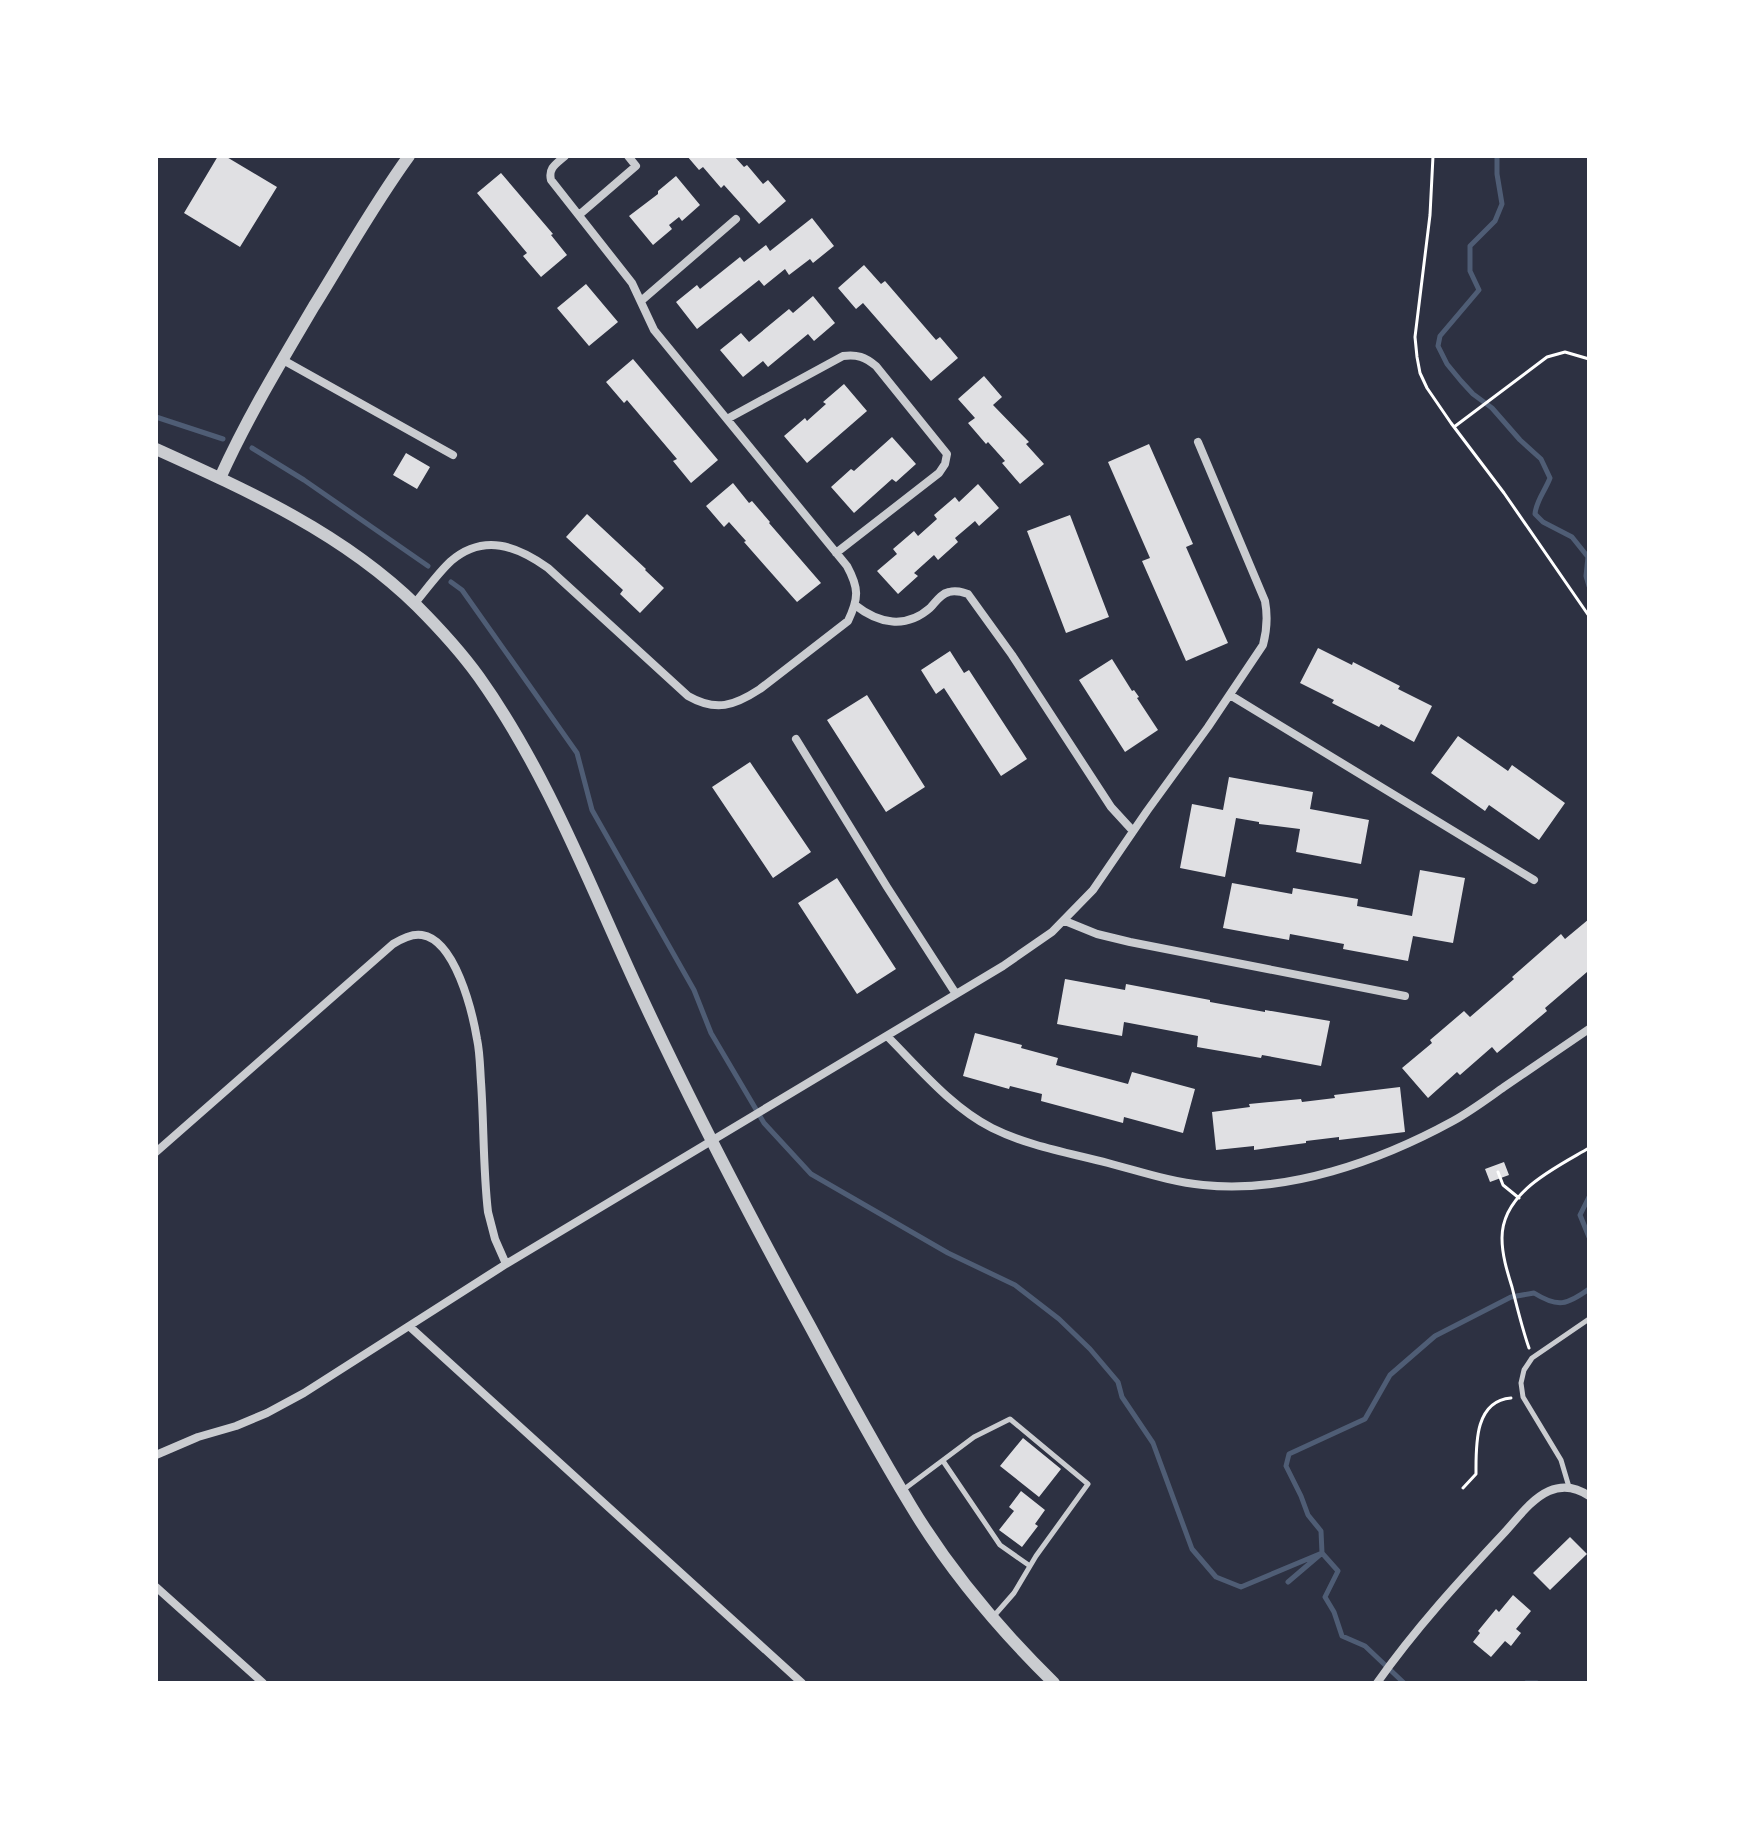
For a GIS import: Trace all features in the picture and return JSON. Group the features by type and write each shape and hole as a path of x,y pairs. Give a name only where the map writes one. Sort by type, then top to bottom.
{"street":[{"path":"220,478 283,360 360,229 409,156"},
{"path":"415,603 450,562 464,552 497,544 511,547 530,555 548,568 688,696 715,706 737,701 760,689 848,621 855,605 857,590 847,566 654,330 624,271 551,180 551,168 565,156"},
{"path":"579,215 636,166 628,156"},
{"path":"641,301 736,219"},
{"path":"727,419 843,356 866,358 876,366 947,454 945,464 939,473 836,553"},
{"path":"283,360 453,455"},
{"path":"156,1455 198,1437 236,1426 304,1393 506,1264 1003,966 1065,921 1093,890 1230,695 1263,645 1267,632 1265,601 1198,442"},
{"path":"156,449 285,510 340,545 415,603 479,677 516,735 548,795 680,1081 856,1412 902,1491 956,1573 1054,1683"},
{"path":"855,605 867,615 900,623 920,615 941,595 958,591 968,594 1012,655 1111,807 1133,831"},
{"path":"1230,695 1534,880"},
{"path":"796,739 956,994"},
{"path":"1065,921 1097,934 1130,942 1405,996"},
{"path":"156,1152 393,944 422,934 445,949 470,1007 478,1042 488,1212 506,1264"},
{"path":"887,1036 966,1112 990,1127 1017,1138 1177,1181 1231,1187 1265,1185 1321,1174 1357,1164 1415,1140 1468,1111 1589,1029"},
{"path":"409,1326 802,1683"},
{"path":"1377,1683 1455,1587 1530,1505 1557,1488 1569,1487 1589,1496"},
{"path":"156,1587 263,1683"}],"lane":[{"path":"1569,1487 1561,1460 1523,1397 1521,1383 1524,1370 1532,1358 1589,1319"},
{"path":"902,1491 974,1437 1010,1419 1088,1484 1014,1593 993,1618"},
{"path":"943,1461 1000,1545 1030,1566"}],"path":[{"path":"1433,156 1430,215 1415,337 1420,373 1454,427 1589,616"},
{"path":"1454,427 1547,357 1565,352 1589,359"},
{"path":"1532,1358 1503,1253 1506,1217 1534,1182 1589,1148"},
{"path":"1498,1172 1503,1185 1519,1198"},
{"path":"1463,1488 1476,1474 1478,1433 1491,1405 1500,1399 1523,1397"}],"building":[{"path":"218,156 225,156 277,187 240,247 184,213"},
{"path":"687,156 734,156 744,167 747,165 763,184 768,180 786,201 759,224 724,185 721,188 703,167 699,170"},
{"path":"501,173 567,255 541,277 523,256 527,253 477,193"},
{"path":"676,176 700,205 682,221 679,217 669,225 672,229 653,245 629,216"},
{"path":"812,218 834,246 813,263 810,259 789,275 785,269 764,286 759,280 697,329 676,302 697,285 700,289 740,257 744,262 766,245 770,251"},
{"path":"864,265 881,284 885,281 936,340 940,337 958,358 931,381 863,303 856,309 838,288"},
{"path":"586,284 618,322 589,346 557,308"},
{"path":"813,296 835,323 814,341 808,334 768,367 763,361 743,377 720,350 741,333 749,342 789,309 793,313"},
{"path":"633,359 718,460 691,483 673,461 677,459 627,400 624,403 606,382"},
{"path":"984,376 1002,397 993,405 1029,442 1026,444 1044,464 1020,484 1002,463 1005,461 968,423 975,418 958,399"},
{"path":"844,384 867,411 807,463 784,436 805,418 807,421"},
{"path":"892,437 916,464 896,482 892,479 854,513 831,487"},
{"path":"1149,444 1193,544 1186,547 1228,643 1186,661 1142,561 1150,558 1108,462"},
{"path":"406,453 430,467 417,489 393,475"},
{"path":"733,483 821,583 797,602 729,522 724,527 706,506"},
{"path":"978,484 999,508 979,526 975,521 955,538 958,542 938,560 934,555 914,573 918,576 898,594 877,571 897,554 893,549 914,531 918,536 937,519 934,515 955,497 959,502"},
{"path":"587,514 664,588 640,613 620,594 623,590 566,537"},
{"path":"1070,515 1109,617 1066,633 1027,531"},
{"path":"1318,648 1352,665 1353,662 1432,706 1414,742 1332,703 1334,700 1300,683"},
{"path":"950,651 964,673 969,670 1027,759 1001,776 944,688 936,694 921,670"},
{"path":"1112,659 1158,730 1125,752 1079,680"},
{"path":"867,695 925,787 886,812 827,720"},
{"path":"1458,736 1508,771 1512,765 1565,803 1539,840 1489,805 1485,811 1431,773"},
{"path":"750,762 811,852 773,878 712,787"},
{"path":"1229,777 1313,792 1310,809 1369,820 1361,864 1296,852 1300,829 1236,818 1225,877 1180,868 1192,804 1223,810"},
{"path":"1420,870 1465,878 1453,943 1413,936 1408,961 1343,949 1344,944 1290,934 1289,940 1223,928 1232,883 1292,894 1293,888 1358,899 1357,906 1412,916"},
{"path":"837,878 896,969 857,994 798,903"},
{"path":"1589,919 1589,975 1587,972 1497,1053 1492,1047 1428,1098 1402,1068 1464,1011 1470,1017 1561,934 1565,939"},
{"path":"1065,979 1125,990 1126,984 1265,1012 1330,1021 1321,1066 1197,1047 1198,1036 1124,1022 1122,1036 1057,1024"},
{"path":"975,1033 1058,1058 1056,1065 1128,1084 1132,1072 1195,1089 1183,1133 1124,1117 1123,1123 1041,1101 1042,1094 1010,1086 1009,1089 963,1076"},
{"path":"1400,1087 1405,1132 1339,1140 1339,1137 1254,1150 1254,1146 1216,1150 1212,1112 1250,1107 1249,1104 1301,1099 1302,1102"},
{"path":"1504,1162 1509,1175 1490,1182 1485,1169"},
{"path":"1023,1438 1061,1469 1039,1497 1000,1466"},
{"path":"1021,1491 1045,1510 1035,1524 1038,1526 1022,1547 999,1530 1014,1511 1009,1507"},
{"path":"1570,1537 1587,1554 1550,1590 1533,1573"},
{"path":"1513,1595 1531,1611 1516,1629 1521,1633 1511,1646 1505,1641 1491,1657 1473,1642 1496,1609 1499,1612"}],"waterway":[{"path":"1497,156 1502,204 1495,221 1470,246 1470,271 1479,290 1440,336 1438,346 1461,381 1541,459 1550,478 1535,514 1543,522 1572,537 1588,557 1586,576 1589,586"},
{"path":"156,417 223,439"},
{"path":"252,448 428,566"},
{"path":"451,582 462,590 577,753 592,810 694,990 711,1033 764,1123 811,1174 948,1253 1015,1285 1059,1319 1090,1349 1118,1382 1122,1397 1153,1443 1192,1549 1216,1577 1241,1587 1322,1553 1321,1531 1308,1515 1286,1466 1289,1454 1365,1419 1390,1375 1435,1336 1511,1297 1534,1293 1562,1303 1589,1289"},
{"path":"1589,1197 1580,1215 1589,1237"},
{"path":"1288,1582 1322,1553 1338,1571 1325,1597 1342,1636 1365,1646 1404,1683"},
{"path":"1526,1683 1537,1683"}]}
